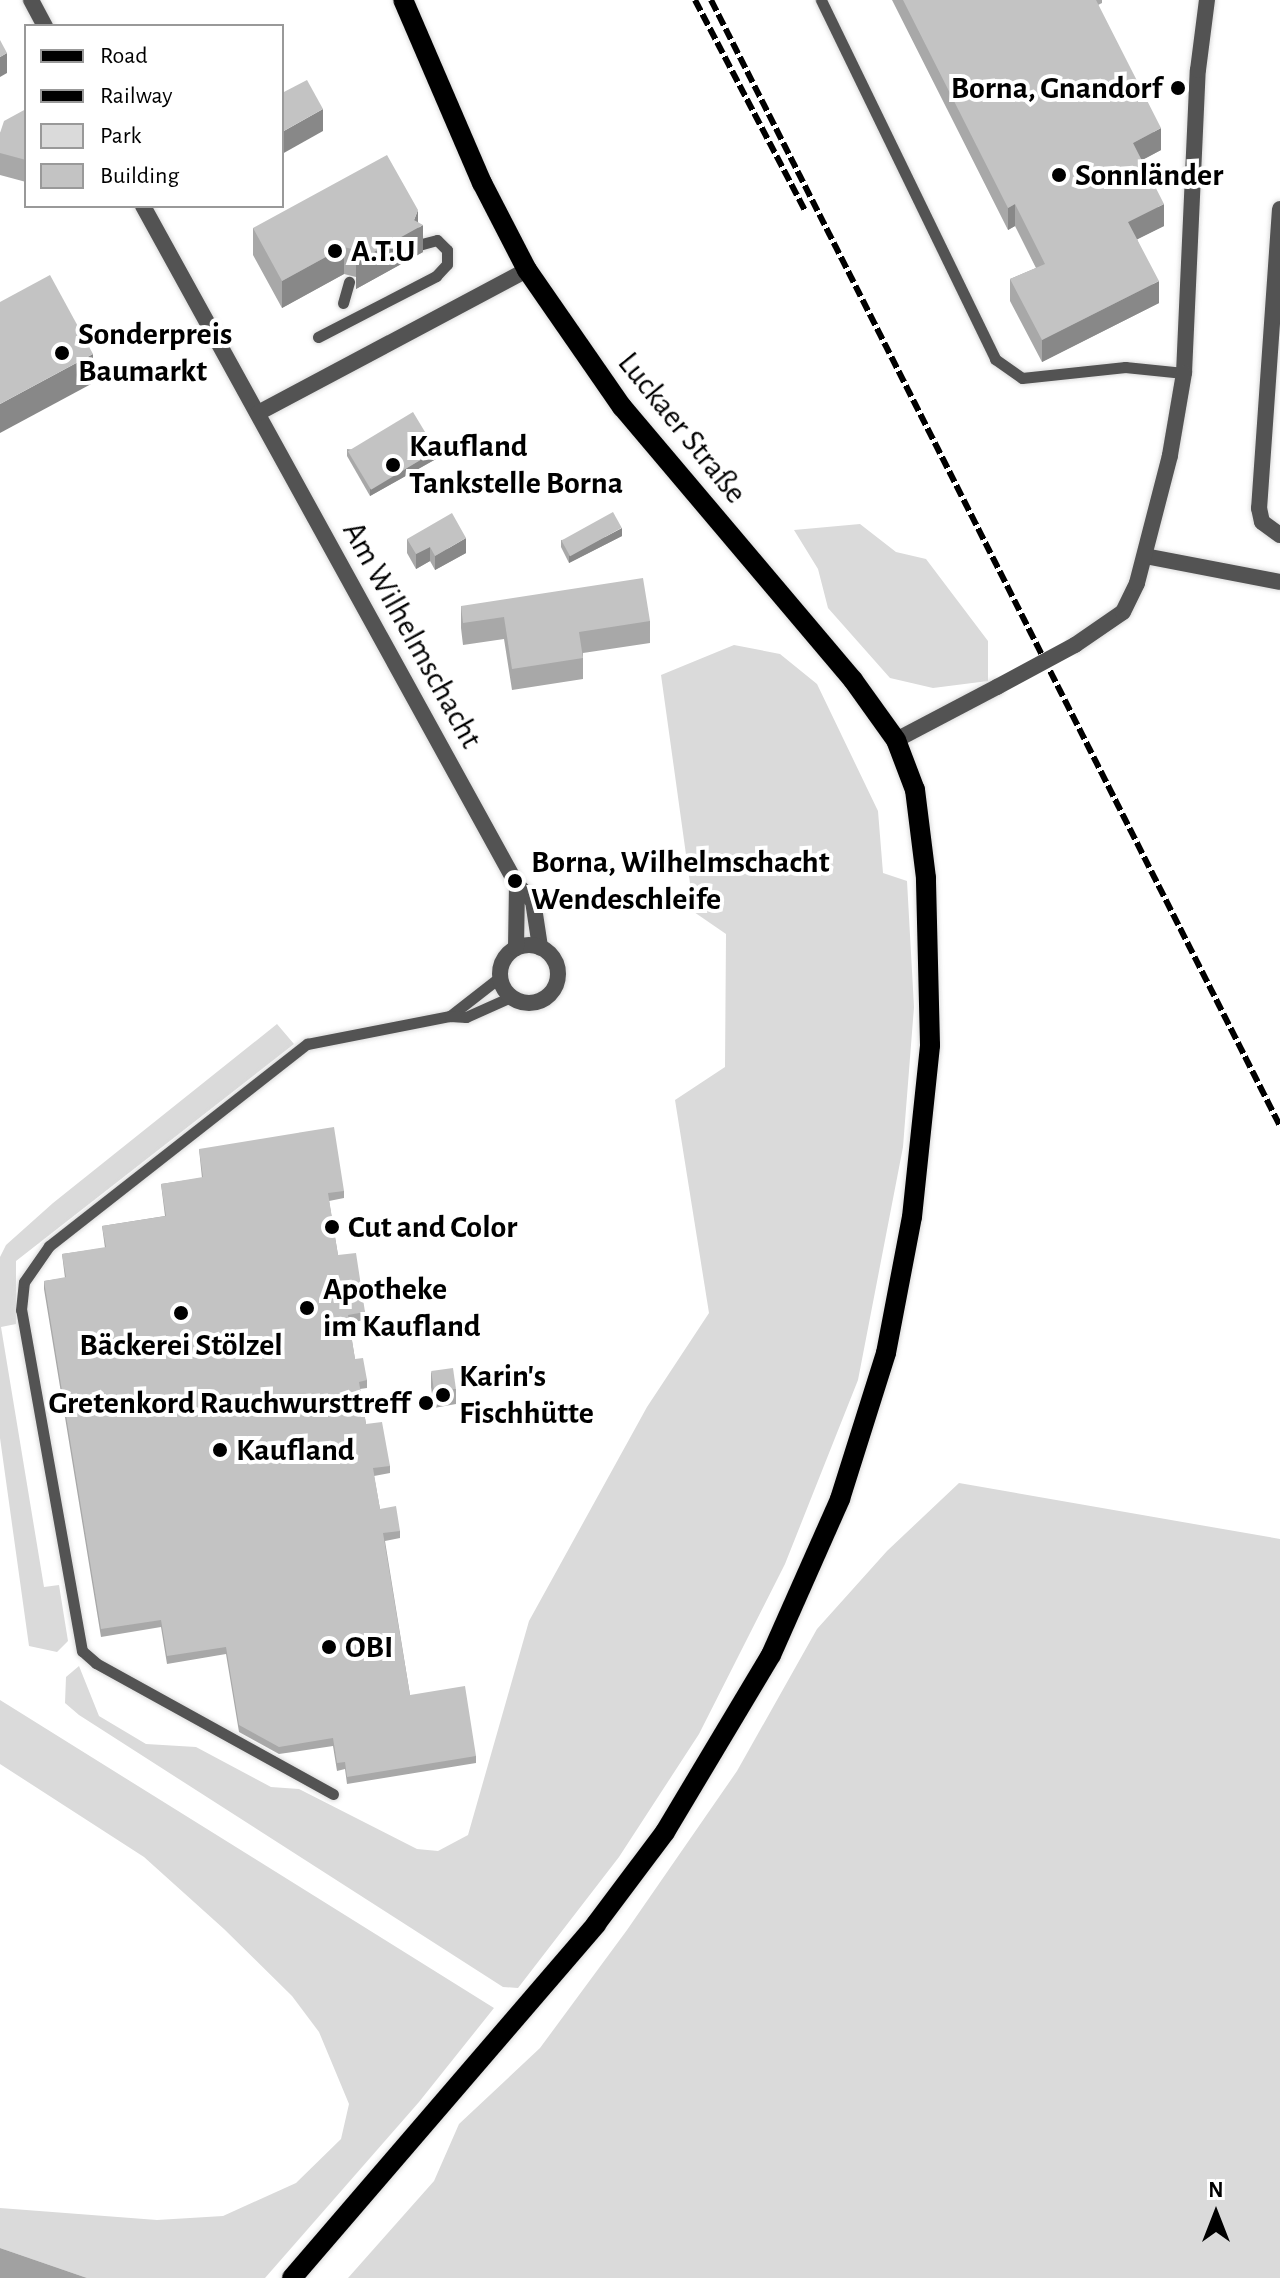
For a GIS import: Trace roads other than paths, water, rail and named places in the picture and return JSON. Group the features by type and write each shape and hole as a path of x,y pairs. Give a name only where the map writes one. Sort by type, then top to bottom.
{"main road":[{"name":"Luckaer Straße","path":"292,2278 535,1998 665,1832 771,1655 840,1499 886,1353 900,1285 930,1057 926,878 915,790 896,740 853,680 622,407 527,270 482,183 403,0"}],"street":[{"path":"31,0 44,24"},
{"path":"896,740 1075,645 1123,612 1145,556 1184,373 1198,70 1207,0"},
{"name":"Am Wilhelmschacht","path":"144,208 517,885 533,901 540,947 556,964 554,988 538,1001 511,997"},
{"path":"1280,209 1259,508 1262,522 1280,535"},
{"path":"258,413 527,270"},
{"path":"1145,556 1280,582"},
{"name":"Am Wilhelmschacht","path":"500,977 504,958 516,948 517,885"},
{"path":"516,948 540,947"},
{"path":"500,977 511,997"}],"lane":[{"path":"821,0 995,359 1022,378 1125,367 1184,373"},
{"path":"318,337 436,276 447,264 447,250 437,240 422,244"},
{"path":"343,303 349,282"},
{"path":"450,1016 500,977"},
{"path":"333,1794 149,1694 82,1651 21,1310 24,1282 49,1246 307,1044 450,1016 487,1012 511,997"}],"railway":[{"path":"695,0 805,210"},
{"path":"711,0 1280,1126"}],"place":[{"name":"Borna, Gnandorf","path":"1178,88"},
{"name":"Sonnländer","path":"1059,175"},
{"name":"A.T.U","path":"335,251"},
{"name":"Sonderpreis Baumarkt","path":"62,353"},
{"name":"Kaufland Tankstelle Borna","path":"393,465"},
{"name":"Borna, Wilhelmschacht Wendeschleife","path":"515,881"},
{"name":"Cut and Color","path":"332,1227"},
{"name":"Apotheke im Kaufland","path":"307,1308"},
{"name":"Bäckerei Stölzel","path":"181,1313"},
{"name":"Karin's Fischhütte","path":"443,1395"},
{"name":"Gretenkord Rauchwursttreff","path":"426,1403"},
{"name":"Kaufland","path":"220,1450"},
{"name":"OBI","path":"329,1647"}]}
